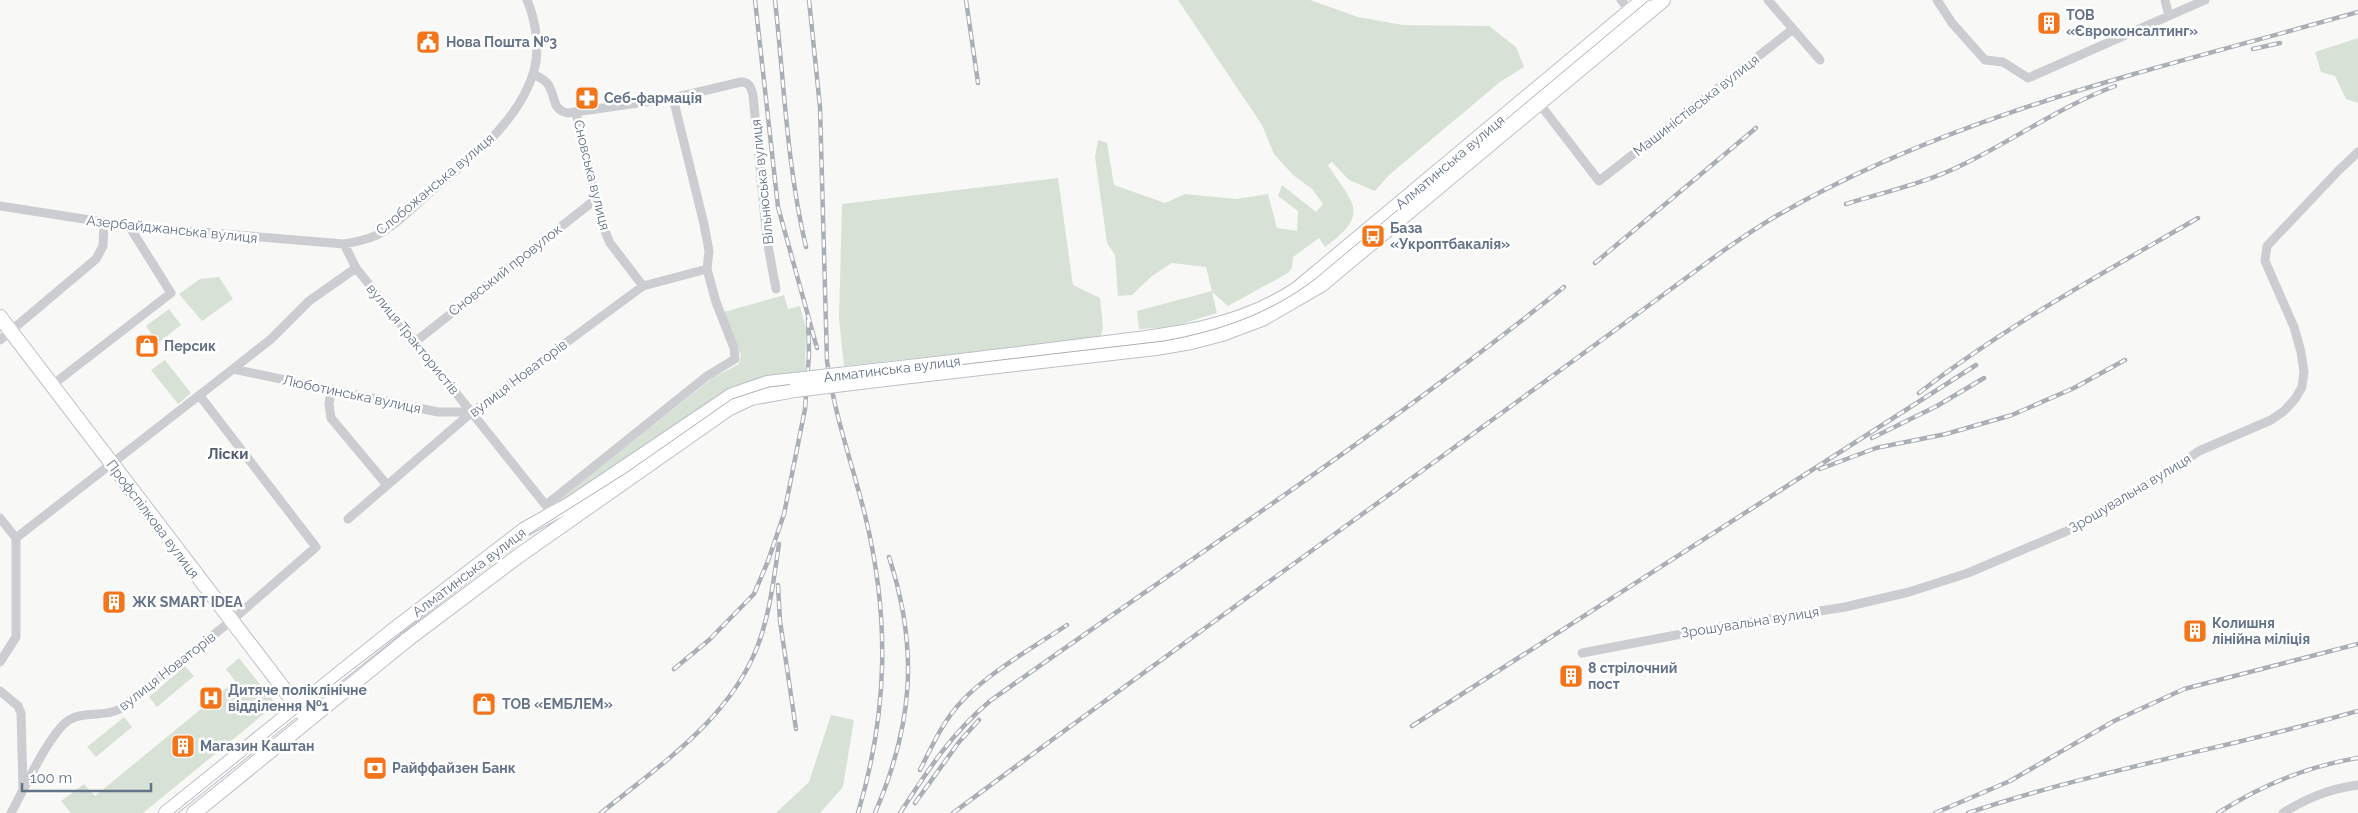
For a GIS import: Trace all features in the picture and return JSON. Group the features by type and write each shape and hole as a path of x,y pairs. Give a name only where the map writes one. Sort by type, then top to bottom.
{"street":[{"name":"Слобожанська вулиця","path":"344,244 362,241 379,234 490,140 508,120 533,74 537,48 535,31 527,0"},
{"name":"Алматинська вулиця","path":"194,813 408,639 562,525 728,409 751,398 795,385 1156,338 1208,327 1265,306 1297,289 1626,5 1643,0"},
{"name":"Алматинська вулиця","path":"884,374 1156,348 1222,334 1262,319 1320,285 1663,0"},
{"path":"1768,0 1820,60"},
{"path":"1937,0 1952,22 1985,60 2003,62 2028,78 2205,0"},
{"path":"2165,0 2169,16"},
{"name":"Машиністівська вулиця","path":"1539,103 1599,180 1793,29"},
{"path":"533,74 550,87 555,105 561,112 576,113 674,98 704,224 709,251 707,269"},
{"name":"Вільнюська вулиця","path":"674,98 741,82 747,83 751,87 767,240 776,288"},
{"name":"Сновська вулиця","path":"576,113 601,222 610,243 643,286"},
{"name":"Зрошувальна вулиця","path":"1582,653 1705,629 1845,607 1909,592 1968,573 2081,525 2170,471 2199,451 2271,420 2284,411 2295,399 2302,387 2304,372 2294,327 2265,261 2267,246 2358,152"},
{"name":"Сновський провулок","path":"415,342 596,199"},
{"name":"Азербайджанська вулиця","path":"0,206 129,226 344,244"},
{"path":"5,336 96,259 103,246 104,223"},
{"path":"51,386 172,293 129,226"},
{"name":"вулиця Трактористів","path":"344,244 356,268 562,525"},
{"path":"16,538 112,465 271,339 309,301 356,268"},
{"name":"Алматинська вулиця","path":"166,813 497,548 525,529 707,376 736,359 734,348 716,302 707,269"},
{"name":"вулиця Новаторів","path":"348,519 472,412 643,286 707,269"},
{"name":"Профспілкова вулиця","path":"0,318 5,336 51,386 307,720"},
{"name":"Люботинська вулиця","path":"233,369 438,412 472,412"},
{"name":"Алматинська вулиця","path":"549,509 570,504 732,394 767,383 795,385"},
{"path":"331,391 328,404 331,418 387,485"},
{"name":"вулиця Новаторів","path":"11,813 55,735 68,721 86,715 103,715 118,710 231,621 316,547 200,396"},
{"path":"0,518 16,538 16,637 0,662"},
{"path":"0,691 20,710 24,790"},
{"path":"2282,813 2308,798 2332,789 2358,785"}],"shaded area":[{"path":"1178,0 1310,0 1358,17 1403,25 1489,26 1516,47 1524,67 1500,82 1389,175 1375,191 1349,180 1332,162 1328,165 1350,198 1353,216 1349,225 1340,235 1325,247 1319,238 1293,257 1292,268 1288,273 1228,306 1212,292 1217,313 1172,327 1139,329 1137,311 1212,291 1206,267 1172,263 1152,276 1132,295 1118,296 1115,255 1107,243 1095,157 1098,140 1107,143 1114,185 1165,203 1185,194 1236,199 1268,194 1277,228 1297,231 1298,211 1278,196 1282,185 1316,212 1323,204 1312,189 1293,175 1274,154 1262,125"},
{"path":"2358,38 2358,103 2346,99 2335,76 2321,72 2315,52"},
{"path":"1058,178 1073,285 1100,298 1103,327 1101,336 1091,339 844,366 839,319 842,204"},
{"path":"219,277 233,299 202,321 179,294 200,279"},
{"path":"784,295 788,309 800,306 806,329 805,376 562,501 557,501 714,377 739,364 741,355 724,312"},
{"path":"169,309 181,325 158,343 146,326"},
{"path":"165,360 191,393 178,404 151,370"},
{"path":"239,658 276,704 143,813 71,813 61,801 84,784 95,796 235,681 226,669"},
{"path":"185,666 194,676 157,707 149,697"},
{"path":"831,715 854,720 843,787 820,813 776,813 809,782"},
{"path":"124,717 132,727 96,757 87,747"}],"tram line":[{"path":"174,813 336,682 526,536 626,473 732,399 769,387 1164,341 1204,332 1243,320 1297,292 1314,280 1649,0"}],"railway":[{"path":"755,0 778,207 817,348"},
{"path":"775,0 790,155 806,247"},
{"path":"809,0 820,107 827,361 839,419 865,515 873,553 882,627 880,701 868,775 858,813"},
{"path":"966,0 978,83"},
{"path":"953,813 1709,261 1778,215 1846,179 1916,148 1988,120 2135,74 2358,12"},
{"path":"2253,49 2280,43"},
{"path":"1846,204 1920,182 1948,171 2076,103 2115,86"},
{"path":"1595,263 1756,128"},
{"path":"1919,393 1985,345 2020,323 2198,218"},
{"path":"900,813 930,767 963,726 990,701 1352,447 1424,395 1564,287"},
{"path":"674,669 709,640 754,594 768,561 784,514 805,409 809,354 808,319"},
{"path":"1820,469 1876,448 1946,434 2012,415 2074,388 2125,360"},
{"path":"1412,726 1976,365"},
{"path":"1872,438 1937,406 1984,378"},
{"path":"601,813 670,758 712,718 730,696 746,671 762,633 771,595 779,544"},
{"path":"875,813 888,781 897,749 904,718 908,686 905,623 899,591 889,557"},
{"path":"778,585 780,621 796,729"},
{"path":"920,770 944,725 962,701 998,670 1067,625"},
{"path":"1935,813 2010,781 2114,721 2184,689 2358,644"},
{"path":"1968,813 2065,784 2358,711"},
{"path":"915,803 959,742 979,720"},
{"path":"2218,813 2251,794 2285,778 2321,766 2358,758"}],"place":[{"name":"ТОВ «Євроконсалтинг»","path":"2049,23"},
{"name":"Нова Пошта №3","path":"428,42"},
{"name":"Себ-фармація","path":"587,98"},
{"name":"База «Укроптбакалія»","path":"1373,236"},
{"name":"Персик","path":"147,346"},
{"name":"ЖК SMART IDEA","path":"114,602"},
{"name":"Колишня лінійна міліція","path":"2195,631"},
{"name":"8 стрілочний пост","path":"1571,676"},
{"name":"Дитяче поліклінічне відділення №1","path":"211,698"},
{"name":"ТОВ «ЕМБЛЕМ»","path":"484,704"},
{"name":"Магазин Каштан","path":"183,746"},
{"name":"Райффайзен Банк","path":"375,768"}],"district":[{"name":"Ліски","path":"228,454"}]}
